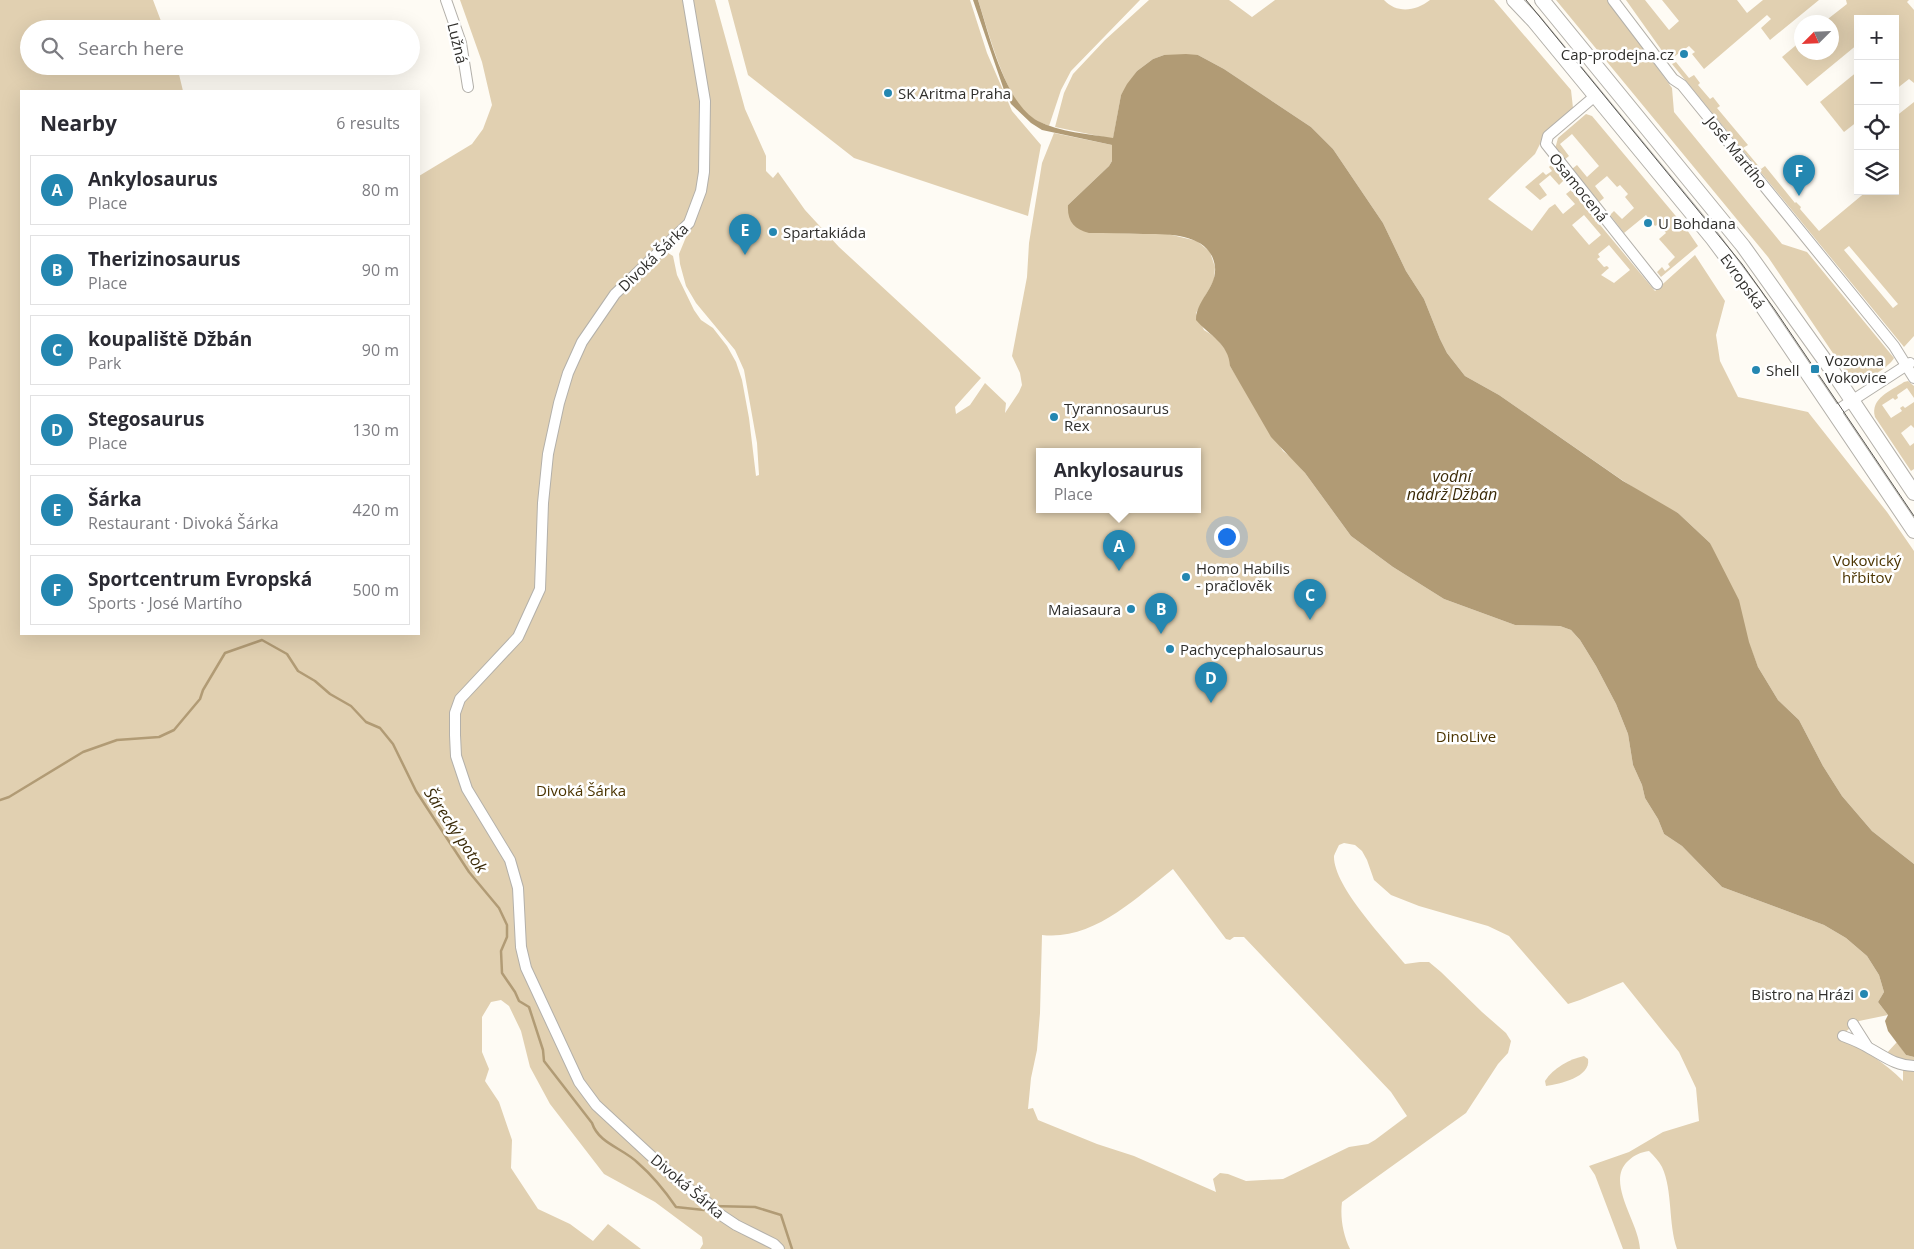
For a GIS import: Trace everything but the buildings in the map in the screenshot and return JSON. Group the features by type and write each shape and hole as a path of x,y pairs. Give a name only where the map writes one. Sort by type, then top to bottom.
{"main road":[{"name":"Evropská","path":"1514,0 1714,240 1754,294 1914,531"},
{"name":"Evropská","path":"1542,0 1743,246 1852,400 1914,493"}],"street":[{"name":"Lužná","path":"446,0 461,43 468,87"},
{"name":"Divoká Šárka","path":"688,0 705,102 702,191 689,224 615,294 582,342 571,365 559,403 548,454 543,503 540,590 518,637 460,699 455,713 456,756 467,790 510,860 518,888 521,947 526,968 579,1082 596,1105 676,1179 736,1225 774,1244 779,1249"},
{"name":"José Martího","path":"1613,0 1673,80 1682,85 1909,364 1914,378"},
{"name":"Osamocená","path":"1595,96 1548,136 1546,144 1657,284"},
{"path":"1833,413 1909,364"},
{"path":"1853,1024 1868,1046"},
{"path":"1843,1036 1868,1046 1887,1059 1901,1065 1914,1066"}],"green space":[{"name":"DinoLive","path":"0,0 153,0 161,20 20,20 20,75 179,75 183,90 20,90 20,635 420,635 420,175 472,144 483,129 492,105 482,62 460,0 684,0 699,81 701,176 687,220 665,251 673,256 677,275 694,310 701,320 713,328 727,346 736,362 742,380 749,418 756,476 759,475 757,443 744,370 735,350 696,303 686,286 679,254 701,201 708,98 691,0 715,0 745,109 766,156 766,171 773,178 778,172 805,210 839,247 981,378 955,407 956,414 970,405 985,383 1006,403 1005,413 1022,385 1020,373 1012,356 1027,277 1029,243 1042,163 1054,133 1112,145 1112,161 1109,166 1068,205 1116,233 1168,234 1197,241 1210,252 1215,267 1214,280 1196,313 1204,330 1215,337 1230,356 1230,366 1283,451 1305,473 1351,536 1393,567 1444,599 1515,625 1560,626 1571,630 1580,640 1596,666 1616,704 1628,734 1633,765 1642,785 1645,798 1658,819 1664,834 1682,846 1722,887 1824,925 1846,938 1867,956 1879,975 1884,992 1878,1002 1888,1015 1859,1021 1844,1033 1903,1081 1903,1070 1914,1069 1914,1249 1677,1249 1672,1229 1668,1186 1661,1165 1649,1151 1633,1157 1622,1170 1620,1180 1621,1191 1638,1238 1640,1249 1623,1249 1595,1175 1589,1166 1629,1152 1663,1132 1699,1121 1696,1088 1679,1052 1623,982 1568,1004 1509,936 1488,926 1419,906 1391,895 1374,880 1362,851 1355,845 1344,843 1339,845 1334,856 1336,868 1351,897 1374,928 1405,964 1429,962 1506,1033 1511,1041 1508,1053 1498,1064 1466,1113 1342,1202 1343,1226 1350,1249 700,1249 703,1244 702,1237 655,1202 604,1174 550,1104 530,1067 521,1031 509,1006 501,1000 491,1002 482,1017 482,1052 489,1069 485,1081 499,1102 512,1140 511,1168 538,1209 570,1224 593,1241 608,1224 641,1249 0,1249","holes":["1173,869 1226,939 1244,937 1391,1092 1407,1116 1368,1144 1349,1147 1283,1179 1246,1181 1220,1173 1213,1179 1216,1192 1134,1156 1097,1144 1038,1120 1033,1108 1028,1109 1031,1078 1037,1050 1040,1013 1042,935 1061,935 1079,931 1096,924 1129,904"]},
{"name":"SK Aritma Praha","path":"728,0 970,0 987,53 1012,111 1041,145 1028,216 854,158 748,75"},
{"path":"978,0 1140,0 1071,71 1061,90 1049,126 1029,116 1020,107 1012,94 998,62"},
{"name":"Vokovický hřbitov","path":"1149,0 1229,0 1252,17 1275,0 1384,0 1401,9 1413,9 1430,0 1494,0 1571,90 1573,108 1544,136 1535,154 1488,199 1532,231 1549,208 1555,204 1563,214 1575,204 1566,194 1571,190 1655,291 1695,255 1725,301 1716,335 1720,361 1738,397 1808,412 1887,512 1914,551 1914,864 1872,831 1842,796 1823,766 1799,720 1778,700 1758,667 1710,543 1678,513 1655,502 1499,395 1465,376 1447,353 1424,299 1406,271 1383,223 1333,149 1311,127 1224,69 1198,55 1164,55 1153,59 1137,71 1121,95 1113,139 1055,127 1064,93 1073,74 1105,40","holes":["1584,215 1601,235 1589,245 1572,225","1609,245 1630,270 1614,283 1601,275 1609,268 1607,266 1604,267 1597,259 1600,257 1598,254"]},
{"path":"1556,0 1608,0 1672,88 1674,112 1782,244 1807,252 1894,358 1888,365 1878,373 1861,380 1849,377 1768,257"},
{"path":"1626,0 1645,0 1669,30 1679,21 1662,0 1737,0 1747,13 1763,0 1819,0 1801,15 1794,15 1794,20 1770,40 1761,28 1771,19 1767,15 1704,69 1692,54 1695,52 1689,46 1675,56 1672,53 1670,54 1673,58 1670,62"},
{"path":"1846,0 1909,0 1907,2 1914,10 1914,83 1909,79 1899,87 1899,15 1854,15 1854,47 1839,60 1839,15 1833,15 1847,4"},
{"path":"1794,47 1794,60 1839,60 1807,86 1782,57"},
{"path":"1676,62 1689,78 1694,75 1700,83 1698,85 1710,99 1713,97 1720,106 1717,108 1748,145 1743,148 1761,169 1765,166 1819,231 1862,195 1899,195 1899,114 1914,102 1914,336 1904,347 1672,64","holes":["1849,246 1898,304 1893,308 1844,250"]},
{"path":"1854,74 1854,124 1844,132 1820,102"},
{"path":"1586,114 1592,116 1685,227 1698,246 1661,277 1657,272 1662,267 1665,271 1670,267 1668,264 1675,257 1659,239 1666,233 1659,224 1655,226 1646,215 1624,233 1610,215 1614,211 1622,219 1634,208 1625,197 1628,194 1620,185 1617,187 1607,176 1595,186 1604,198 1599,202 1572,169 1577,165 1587,177 1599,166 1572,134 1560,144 1569,156 1564,160 1555,149 1558,138"},
{"path":"1551,165 1564,180 1559,185 1550,175 1539,184 1547,195 1540,200 1525,187 1543,172 1546,175 1552,171 1549,167"},
{"path":"1908,381 1914,386 1914,398 1907,388 1897,395 1898,398 1895,400 1893,398 1882,405 1891,418 1902,411 1900,408 1903,406 1905,408 1914,402 1914,428 1911,425 1901,433 1910,446 1914,443 1914,469 1911,471 1875,417 1874,410 1883,396"},
{"path":"1897,1042 1906,1055 1914,1057 1914,1063 1885,1055"},
{"path":"1584,1056 1588,1059 1588,1065 1580,1075 1546,1086 1545,1081 1548,1076 1557,1068 1573,1059"}],"water":[{"name":"vodní nádrž Džbán","path":"973,0 978,0 993,49 1007,84 1016,100 1026,112 1046,125 1074,132 1113,138 1121,95 1137,71 1153,59 1164,55 1186,54 1198,55 1224,69 1311,127 1333,149 1383,223 1406,271 1424,299 1447,353 1465,376 1499,395 1623,481 1678,513 1710,543 1739,600 1749,642 1758,667 1778,700 1799,720 1823,766 1842,796 1872,831 1914,864 1914,1057 1906,1055 1888,1031 1885,1021 1888,1015 1878,1002 1884,992 1879,975 1867,956 1846,938 1824,925 1722,887 1682,846 1664,834 1658,819 1645,798 1642,785 1633,765 1628,734 1616,704 1596,666 1580,640 1571,630 1560,626 1515,625 1444,599 1393,567 1351,536 1305,473 1271,437 1230,366 1226,352 1218,340 1196,320 1199,306 1210,288 1215,274 1212,256 1206,248 1197,242 1176,235 1089,233 1072,224 1068,205 1109,166 1112,161 1112,145 1042,130 1031,123 1011,104 1004,90"}],"waterway":[{"name":"Šárecký potok","path":"0,800 9,797 83,752 117,740 159,737 174,730 200,699 203,690 225,653 262,640 287,654 298,671 315,681 330,694 351,706 366,722 380,728 393,744 416,791 469,872 499,908 507,925 507,937 501,951 502,973 519,1001 529,1007 543,1050 544,1061 592,1123 595,1130 606,1141 632,1158 643,1168 676,1207 704,1210 707,1208"},
{"name":"Šárecký potok","path":"712,1206 755,1207 781,1215 792,1249"}],"tram line":[{"path":"1526,0 1742,264 1914,516"}],"place":[{"name":"Cap-prodejna.cz","path":"1684,54"},
{"name":"SK Aritma Praha","path":"888,93"},
{"name":"Sportcentrum Evropská","path":"1799,196"},
{"name":"U Bohdana","path":"1648,223"},
{"name":"Spartakiáda","path":"773,232"},
{"name":"Šárka","path":"745,255"},
{"name":"Vozovna Vokovice","path":"1815,369"},
{"name":"Shell","path":"1756,370"},
{"name":"Tyrannosaurus Rex","path":"1054,417"},
{"name":"Ankylosaurus","path":"1119,571"},
{"name":"Homo Habilis - pračlověk","path":"1186,577"},
{"name":"Maiasaura","path":"1131,609"},
{"name":"koupaliště Džbán","path":"1310,620"},
{"name":"Therizinosaurus","path":"1161,634"},
{"name":"Pachycephalosaurus","path":"1170,649"},
{"name":"Stegosaurus","path":"1211,703"},
{"name":"Bistro na Hrázi","path":"1864,994"}]}
